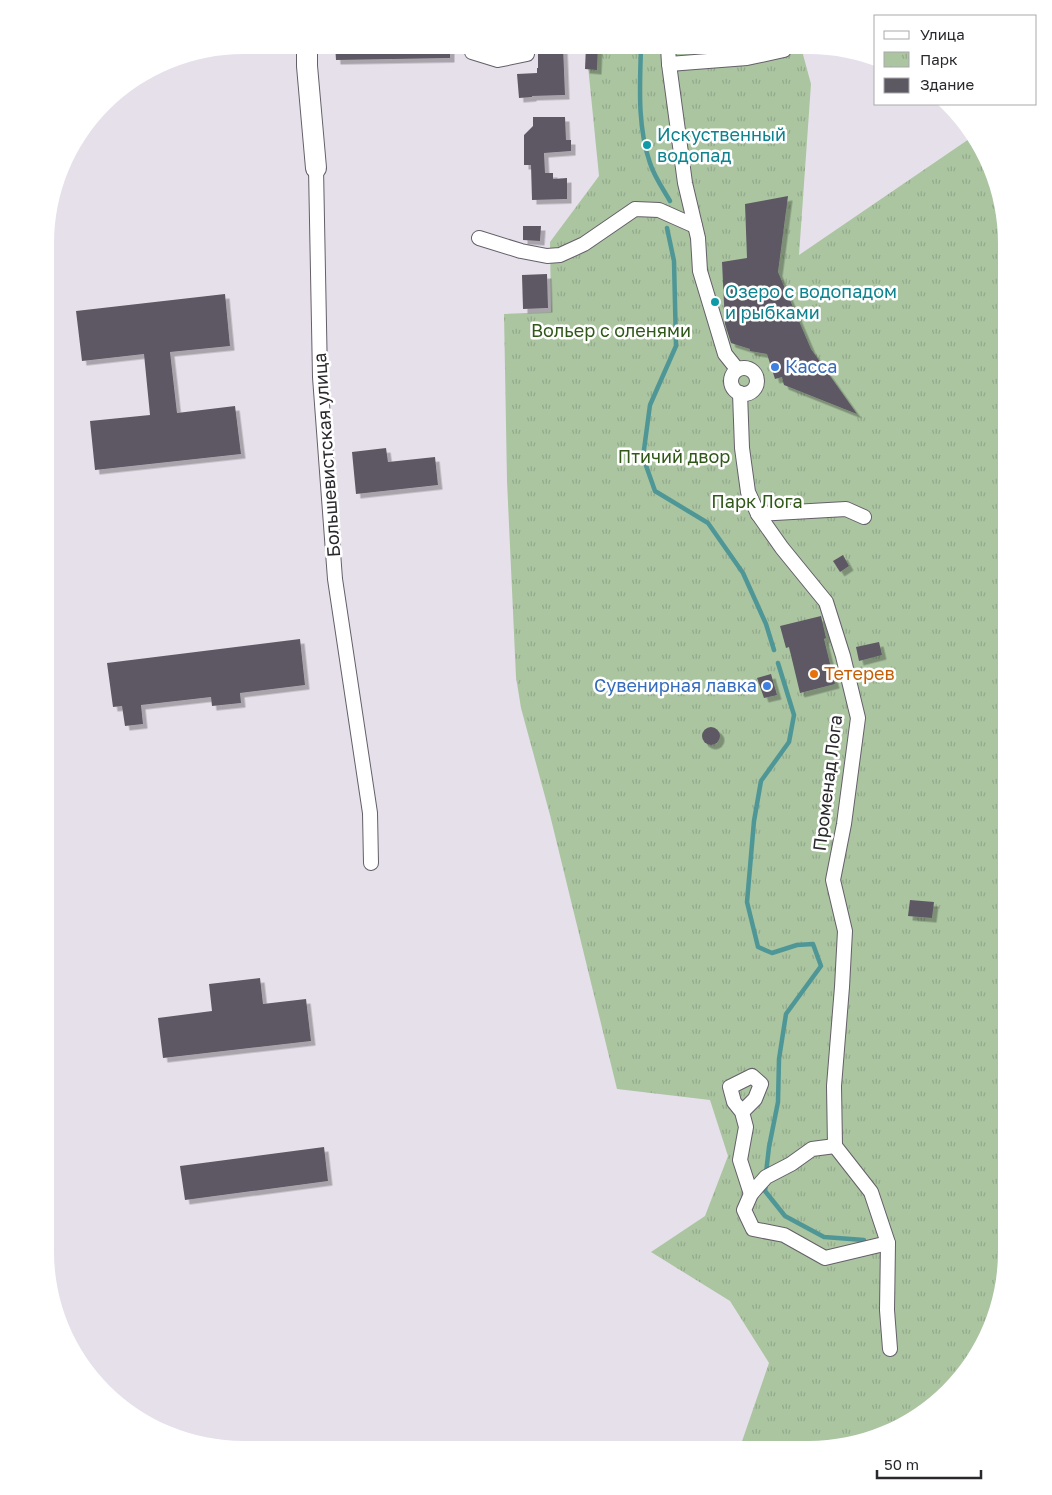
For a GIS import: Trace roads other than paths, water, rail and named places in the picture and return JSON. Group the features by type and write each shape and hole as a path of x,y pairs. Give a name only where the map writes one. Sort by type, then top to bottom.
{"street":[{"name":"Большевистская улица","path":"307,54 316,168 320,377 334,569 370,813 371,863"},
{"path":"478,54 498,60 527,54"},
{"path":"668,54 685,183 698,238 700,271 725,354 737,369"},
{"path":"669,64 747,58 766,54"},
{"path":"479,238 521,251 547,256 560,255 584,244 635,209 658,210 695,226"},
{"path":"745,367 750,369 757,379 753,390 746,394 734,389 731,381 731,376 737,369 745,367"},
{"name":"Променад Лога","path":"740,393 742,448 748,492 758,514 782,548 826,602 843,656 858,718 844,824 833,880 845,931 834,1086 835,1146"},
{"path":"758,514 846,510 864,517"},
{"path":"742,1112 746,1127 740,1160 750,1194"},
{"path":"888,1243 825,1258 784,1235 753,1229 744,1210 750,1194 766,1176 791,1164 812,1149 835,1146 872,1192 888,1243 887,1310 890,1350"}],"waterway":[{"path":"641,54 640,105 643,134 652,168 670,201"},
{"path":"667,228 674,261 676,346 650,405 643,457 655,491 708,523 743,573 766,624 774,650"},
{"path":"766,1173 778,1102 779,1059 786,1014 821,966 813,944 797,945 772,953 758,947 747,902 754,821 761,781 789,742 794,715 778,663"},
{"path":"766,1184 765,1191 785,1216 824,1237 864,1240"}],"place":[{"name":"Искуственный водопад","path":"647,145"},
{"name":"Озеро с водопадом и рыбками","path":"715,302"},
{"name":"Касса","path":"775,367"},
{"name":"Тетерев","path":"814,674"},
{"name":"Сувенирная лавка","path":"767,686"}],"park label":[{"name":"Вольер с оленями","path":"611,331"},
{"name":"Птичий двор","path":"674,457"},
{"name":"Парк Лога","path":"757,502"}]}
